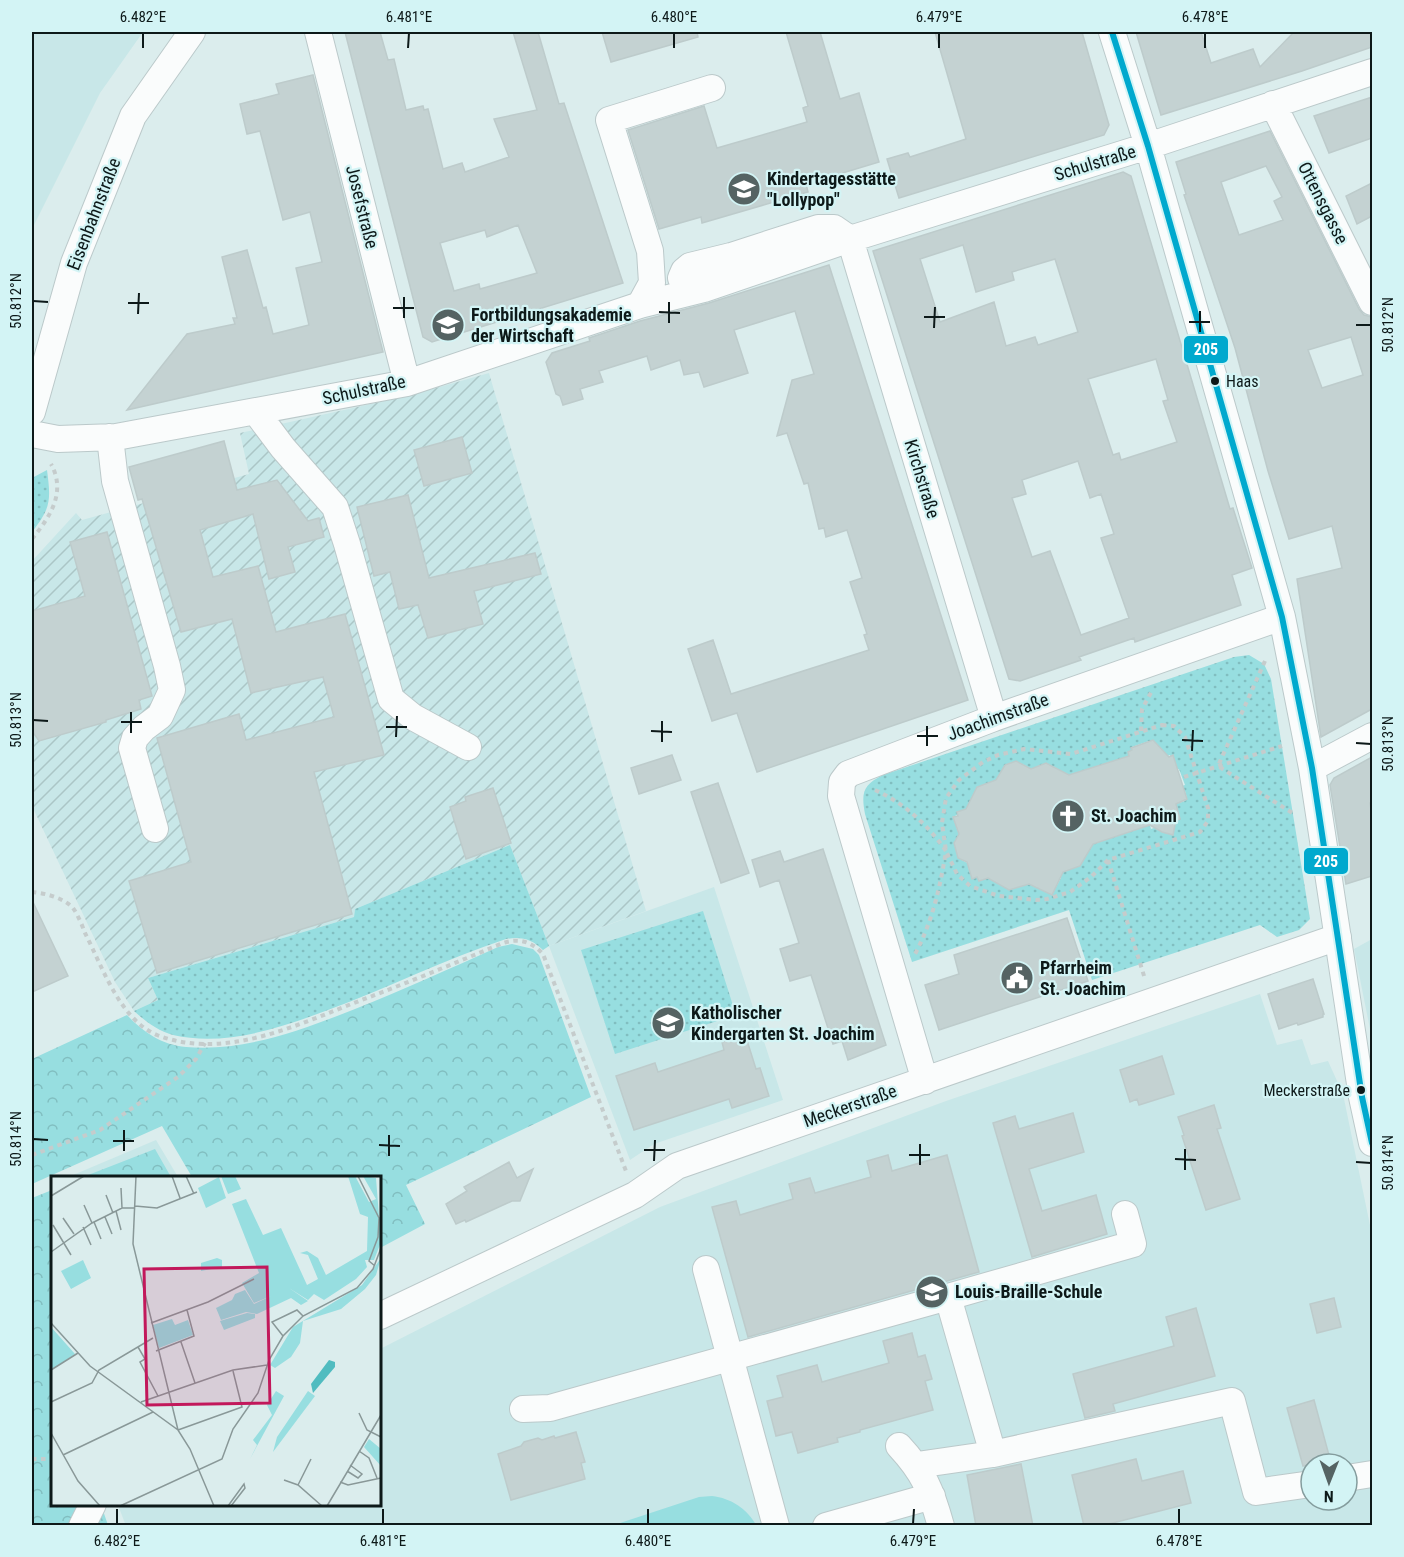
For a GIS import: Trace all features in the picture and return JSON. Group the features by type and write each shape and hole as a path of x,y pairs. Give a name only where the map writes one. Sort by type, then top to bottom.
{"street":[{"name":"Eisenbahnstraße","path":"32,412 74,263 133,116 192,32"},
{"name":"Josefstraße","path":"318,32 407,382"},
{"path":"1112,32 1148,146 1282,619 1312,768 1362,1097 1372,1143"},
{"name":"Schulstraße","path":"32,434 58,439 110,437 168,429 407,382 640,304 687,293 681,278 690,266 731,256 818,228 834,228 850,240 1148,146 1372,72"},
{"path":"640,304 652,283 650,251 609,120 711,88"},
{"name":"Ottensgasse","path":"1273,104 1372,302"},
{"name":"Kirchstraße","path":"850,240 994,718"},
{"path":"256,412 283,448 335,507 391,699 412,717 468,747"},
{"path":"110,437 115,481 172,690 160,716 135,738 132,748 155,829"},
{"name":"Joachimstraße","path":"842,782 848,774 859,769 994,718 1282,619"},
{"path":"1312,768 1372,736"},
{"path":"842,782 842,796 925,1081"},
{"name":"Meckerstraße","path":"381,1316 635,1195 677,1166 1338,937"},
{"path":"523,1409 550,1408 1133,1244 1125,1214"},
{"path":"706,1269 776,1526"},
{"path":"948,1297 993,1454"},
{"path":"917,1465 993,1454 1232,1401 1256,1492 1299,1486"},
{"path":"898,1446 917,1465 932,1496 940,1526"},
{"path":"826,1526 932,1496"},
{"path":"82,1526 92,1506"}],"path":[{"path":"32,539 48,519 55,505 56,484 53,467 46,458"},
{"path":"1218,766 1282,619"},
{"path":"842,782 865,786 898,804 929,829 946,851 957,874 970,886 999,896 1025,900 1047,899 1070,892 1108,860 1194,835 1206,826 1209,816 1208,808 1185,737 1174,726 1168,725 1151,727 1071,754 1024,749 998,755 971,770 951,789 943,807 942,823 946,851 941,883 931,919 905,973 896,982"},
{"path":"1184,777 1306,739"},
{"path":"1218,766 1322,832"},
{"path":"1108,860 1152,1000"},
{"path":"32,892 44,893 71,906 117,996 128,1012 155,1034 175,1040 205,1043 245,1040 282,1030 392,989 503,943 518,940 534,945 543,954 635,1195"},
{"path":"32,1155 100,1130 177,1077 196,1059 205,1043"},
{"path":"32,1459 51,1459"}],"shaded area":[{"path":"32,32 143,32 100,93 32,229"},
{"path":"489,373 646,911 549,946 510,845 355,909 354,917 148,978 158,1000 134,1011 115,982 32,806 32,561 76,513 82,520 249,474 240,433 411,395"},
{"name":"Katholischer Kindergarten St. Joachim","path":"714,887 783,1100 654,1144 630,1160 549,946"},
{"path":"1372,939 1372,1039 1354,949"},
{"name":"Louis-Braille-Schule","path":"1260,994 1277,1045 1302,1039 1311,1065 1328,1061 1343,1094 1372,1235 1372,1525 126,1526 118,1506 381,1506 381,1348 660,1207 946,1101"},
{"path":"156,1140 177,1176 71,1176"}],"green space":[{"path":"47,470 48,503 43,516 32,532 32,478"},
{"path":"1249,655 1264,664 1271,679 1310,919 1299,930 1277,937 1260,925 1092,980 1069,910 912,962 865,814 863,800 865,790 871,782 883,775 1234,657","holes":["1149,741 1151,745 1157,744 1161,758 1170,755 1174,770 1179,769 1185,785 1179,787 1185,791 1187,798 1176,804 1180,819 1175,821 1175,828 1169,833 1162,832 1157,827 1151,829 1150,825 1088,845 1062,869 1063,872 1059,874 1061,878 1056,887 1014,882 1010,890 991,880 991,877 979,881 977,877 972,879 968,867 971,865 958,858 954,843 961,830 957,829 953,817 970,808 968,806 978,786 986,789 1001,778 1000,774 1005,765 1016,761 1026,766 1028,770 1032,769 1033,772 1050,765 1067,776 1129,756 1128,753 1132,747"]},
{"path":"510,845 549,946 543,950 526,939 506,939 310,1017 272,1029 232,1037 212,1039 173,1035 152,1025 134,1011 158,1000 148,978 354,917 355,909"},
{"path":"703,911 736,1015 615,1054 581,950"},
{"path":"512,944 533,949 539,955 591,1097 406,1185 425,1224 381,1247 381,1176 191,1176 162,1126 32,1184 32,1059 127,1015 154,1037 177,1046 208,1048 272,1038 335,1017 498,947"},
{"path":"155,1149 170,1176 86,1176"},
{"path":"51,1190 51,1506 101,1506 108,1525 32,1525 32,1198"},
{"path":"712,1496 738,1505 756,1525 614,1525 699,1497"}],"building":[{"path":"345,32 380,32 388,60 394,59 406,110 423,106 424,110 428,109 443,169 462,163 465,172 509,157 494,119 537,110 513,32 538,32 559,104 564,103 623,283 432,342 423,337","holes":["518,225 537,273 480,289 479,284 454,291 440,243 485,230 487,237"]},
{"path":"602,32 697,32 698,37 611,62"},
{"path":"786,32 820,32 840,99 859,93 879,162 806,184 808,192 702,223 701,217 659,229 628,130 704,106 717,148 807,122 803,108 808,106"},
{"path":"935,32 1082,32 1109,125 1104,135 899,198 887,159 908,153 910,157 966,139"},
{"path":"1136,32 1201,32 1211,63 1253,49 1260,67 1294,32 1372,32 1372,47 1161,115"},
{"path":"313,75 383,352 127,410 187,334 235,324 233,318 237,318 222,257 247,250 263,308 266,307 273,334 309,325 296,268 322,262 310,212 283,220 260,131 247,134 240,104 279,94 276,84"},
{"path":"1372,97 1372,138 1329,153 1314,116"},
{"path":"1270,131 1359,309 1364,315 1372,317 1372,709 1321,737 1297,579 1342,568 1332,526 1289,539 1235,348 1184,195 1186,194 1176,162","holes":["1266,166 1282,197 1274,201 1283,220 1239,235 1221,182","1351,337 1363,375 1322,388 1308,350"]},
{"path":"1123,172 1131,176 1230,509 1233,508 1252,568 1232,575 1241,605 1135,642 1134,638 1079,657 1081,660 1020,681 1009,679 873,251","holes":["963,245 976,292 1014,280 1012,272 1055,259 1078,332 1038,345 1035,337 1006,346 994,302 940,322 920,259","1156,359 1168,400 1163,401 1177,442 1121,460 1119,453 1113,455 1088,379","1078,461 1090,498 1101,494 1114,534 1101,538 1129,618 1081,635 1050,551 1032,557 1012,498 1026,494 1022,480"]},
{"path":"1372,183 1372,216 1357,224 1346,196"},
{"path":"829,265 968,700 757,772 737,713 712,721 688,649 713,640 731,694 869,650 864,635 867,634 850,582 862,578 847,530 826,537 824,528 819,529 808,483 804,484 787,433 777,436 792,380 814,374 795,311 734,330 748,373 704,387 699,372 684,375 680,360 651,370 647,356 599,371 603,382 580,389 583,399 563,405 560,396 556,394 546,362 552,353 590,341 589,338"},
{"path":"462,437 472,473 424,486 414,450"},
{"path":"224,441 237,490 277,480 308,521 319,518 324,537 288,547 295,572 269,579 253,514 200,530 213,577 258,566 276,632 345,614 384,755 314,772 352,914 157,973 129,881 191,862 157,738 239,714 246,740 334,717 323,677 251,693 232,619 181,632 142,499 138,500 129,467"},
{"path":"408,495 429,578 535,553 541,574 474,591 483,624 428,638 418,605 399,609 390,572 374,576 357,507"},
{"path":"107,532 152,696 139,700 141,709 106,720 106,722 39,741 32,731 32,611 85,596 70,542"},
{"name":"St. Joachim","path":"1153,740 1169,757 1173,755 1187,799 1176,804 1180,819 1176,820 1173,835 1150,825 1093,844 1080,866 1063,872 1052,895 1029,884 1009,890 988,878 979,881 977,877 972,879 967,862 958,858 954,843 959,834 953,817 958,816 957,812 966,809 977,787 996,780 1005,765 1016,761 1031,769 1046,763 1069,775 1129,756 1128,752 1132,750 1131,748"},
{"path":"672,755 681,780 639,794 631,768"},
{"path":"1372,757 1372,802 1370,803 1372,876 1346,884 1330,785 1334,778"},
{"path":"718,783 749,873 721,883 691,792"},
{"path":"493,788 511,843 466,859 450,807 466,801 465,797"},
{"path":"823,849 886,1045 848,1060 842,1041 833,1044 811,975 790,981 780,949 799,943 779,880 760,887 752,860 780,851 784,862"},
{"path":"32,900 68,976 32,992"},
{"name":"Pfarrheim St. Joachim","path":"1067,918 1088,981 939,1030 925,985 959,974 954,955"},
{"path":"1313,979 1323,1017 1279,1029 1268,994"},
{"path":"745,1034 756,1069 760,1068 769,1096 732,1108 729,1099 634,1130 616,1076 655,1063 658,1072 724,1050 722,1042"},
{"path":"1162,1056 1174,1094 1139,1105 1137,1099 1130,1102 1120,1070"},
{"path":"1214,1105 1221,1128 1217,1129 1240,1199 1206,1210 1178,1117"},
{"path":"1073,1113 1084,1152 1029,1169 1042,1211 1096,1195 1107,1234 1032,1257 993,1123 1015,1116 1019,1129"},
{"path":"888,1155 892,1171 947,1155 979,1272 748,1337 712,1207 736,1201 740,1215 793,1199 789,1184 810,1178 815,1193 871,1177 867,1161"},
{"path":"509,1162 517,1178 533,1169 520,1201 512,1201 466,1222 465,1220 456,1224 446,1204 467,1191 464,1187"},
{"path":"1334,1298 1341,1327 1317,1333 1310,1304"},
{"path":"1196,1308 1215,1376 1113,1404 1115,1411 1085,1418 1073,1374 1174,1346 1166,1317"},
{"path":"912,1333 918,1357 925,1355 932,1379 925,1381 933,1410 860,1430 860,1432 837,1438 838,1442 798,1453 792,1432 776,1436 767,1401 783,1397 777,1376 817,1365 822,1382 889,1363 883,1341"},
{"path":"1314,1400 1328,1452 1299,1452 1287,1408"},
{"path":"576,1432 585,1462 581,1463 585,1479 511,1500 498,1454 538,1438 542,1440 554,1436 555,1438"},
{"path":"1136,1459 1142,1481 1183,1471 1191,1503 1101,1526 1084,1526 1072,1475"},
{"path":"1021,1464 1033,1526 976,1526 967,1475"}],"transit line":[{"name":"205","path":"1112,32 1148,146 1282,617 1312,768 1362,1097 1372,1143"}],"place":[{"name":"Kindertagesstätte \"Lollypop\"","path":"744,189"},
{"name":"Fortbildungsakademie der Wirtschaft","path":"448,325"},
{"name":"Haas","path":"1215,381"},
{"name":"St. Joachim","path":"1068,816"},
{"name":"Pfarrheim St. Joachim","path":"1017,978"},
{"name":"Katholischer Kindergarten St. Joachim","path":"668,1023"},
{"name":"Meckerstraße","path":"1361,1090"},
{"name":"Louis-Braille-Schule","path":"932,1292"}]}
